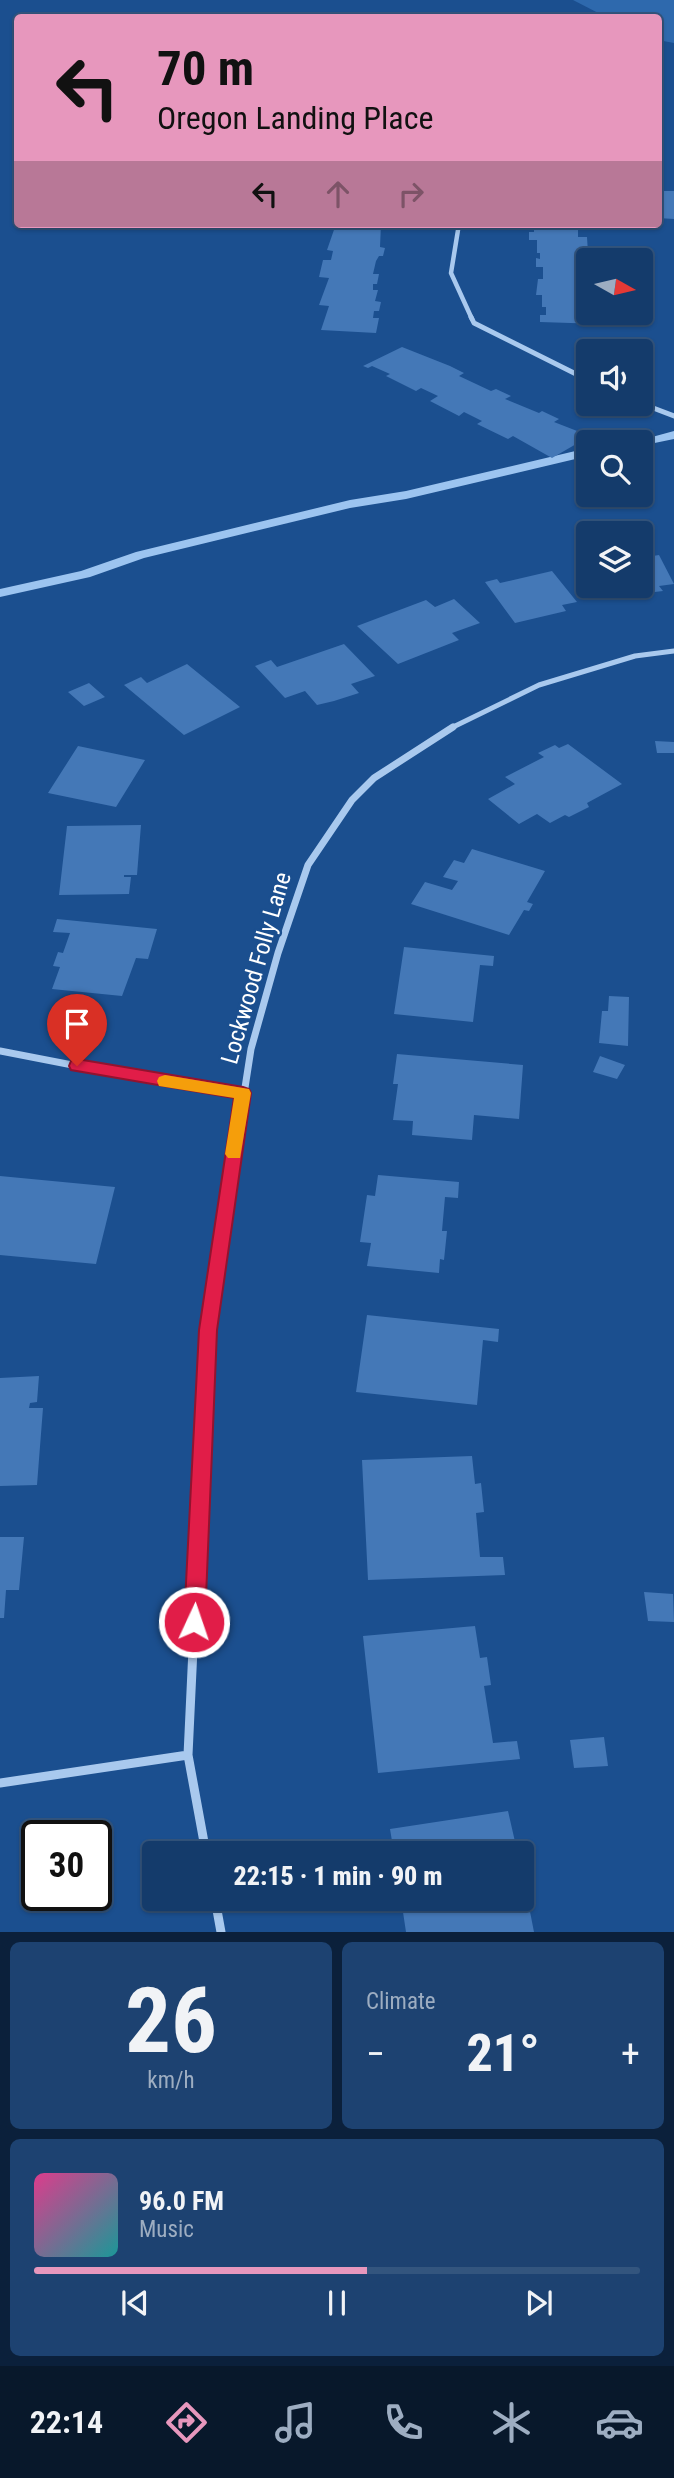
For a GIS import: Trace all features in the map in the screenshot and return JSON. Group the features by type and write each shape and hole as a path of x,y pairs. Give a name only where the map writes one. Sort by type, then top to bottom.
{"street":[{"path":"458,228 451,273 474,323 576,374"},
{"path":"653,408 674,416"},
{"name":"Lockwood Folly Lane","path":"204,1841 188,1755 208,1330 251,1049 278,953 308,865 352,800 374,778 442,732 539,685 635,656 674,651"},
{"path":"0,1051 129,1076 243,1093"},
{"path":"0,1783 188,1755"},
{"path":"217,1911 220,1932"}],"shaded area":[{"path":"573,0 674,0 674,43 662,41 662,14 600,14"}],"building":[{"path":"662,191 674,191 674,219 662,218"},
{"path":"335,228 381,228 380,247 385,248 383,256 379,256 376,261 373,274 379,274 377,284 373,284 373,290 378,290 375,301 381,302 379,311 374,311 373,318 379,318 376,333 321,330 329,306 319,305 329,278 319,277 323,260 331,260 333,251 327,250"},
{"path":"534,228 578,228 578,237 587,237 588,248 576,248 576,323 540,322 540,315 546,315 546,307 542,307 542,295 536,295 538,279 543,279 543,267 536,267 536,258 540,259 540,253 537,253 537,240 529,240 529,232 534,232"},
{"path":"402,347 450,366 464,373 459,376 491,391 496,389 511,396 505,399 559,419 554,422 576,431 576,444 552,458 513,436 508,439 477,424 482,421 464,412 459,416 430,401 438,396 421,388 416,391 386,376 390,374 372,366 363,366"},
{"path":"659,555 674,584 659,586 663,591 653,592 653,556"},
{"path":"552,571 577,602 562,605 566,611 515,623 485,582 497,579 500,583"},
{"path":"454,599 480,623 452,633 459,640 398,664 357,626 426,600 435,607"},
{"path":"344,644 375,676 351,684 359,693 334,701 317,705 305,691 285,698 255,666 271,660 277,667"},
{"path":"187,664 240,707 184,735 124,685 141,677 147,683"},
{"path":"89,683 105,697 84,706 68,692"},
{"path":"655,741 674,742 674,753 657,753"},
{"path":"568,744 622,784 587,803 589,807 550,823 537,814 519,824 488,799 515,784 505,777 544,757 538,753 555,745 559,748"},
{"path":"78,746 145,760 116,807 48,793"},
{"path":"141,825 137,875 124,875 131,877 129,894 59,895 67,826"},
{"path":"472,849 545,871 527,902 533,904 529,911 524,910 509,935 411,904 425,882 452,890 458,881 443,877 454,860 464,863"},
{"path":"57,919 157,929 148,959 136,958 122,996 52,989 60,967 53,966 58,952 63,953 70,933 53,932"},
{"path":"404,947 494,956 493,966 480,965 473,1022 394,1014"},
{"path":"609,996 629,997 628,1046 599,1043 602,1011 608,1011"},
{"path":"397,1054 523,1065 519,1119 474,1115 472,1140 412,1135 413,1121 393,1120 398,1084 393,1084"},
{"path":"600,1056 625,1065 617,1079 593,1072"},
{"path":"378,1175 459,1182 458,1198 445,1197 442,1231 447,1231 444,1260 440,1259 439,1273 367,1266 371,1243 360,1242 367,1195 375,1196"},
{"path":"0,1176 115,1187 96,1264 0,1255"},
{"path":"367,1315 499,1329 498,1342 483,1340 477,1405 356,1392"},
{"path":"39,1376 37,1402 30,1403 29,1408 43,1408 37,1485 0,1486 0,1378"},
{"path":"472,1456 475,1484 481,1483 484,1512 476,1513 480,1557 503,1557 505,1575 368,1580 362,1460"},
{"path":"0,1537 24,1537 19,1590 6,1590 4,1618 0,1618"},
{"path":"644,1592 673,1594 674,1622 648,1621"},
{"path":"475,1626 480,1658 487,1657 491,1685 484,1686 493,1743 517,1741 520,1759 378,1773 363,1636"},
{"path":"604,1737 608,1766 574,1768 570,1740"},
{"path":"508,1811 515,1841 392,1841 390,1829"},
{"path":"403,1911 530,1911 534,1932 406,1932"}],"waterway":[{"path":"653,439 674,435"},
{"path":"0,593 85,574 140,555 350,504 406,495 576,455"}],"slow traffic":[{"path":"165,1081 243,1093 234,1154"}],"route":[{"path":"77,1066 243,1093 208,1330 194,1622"}]}
